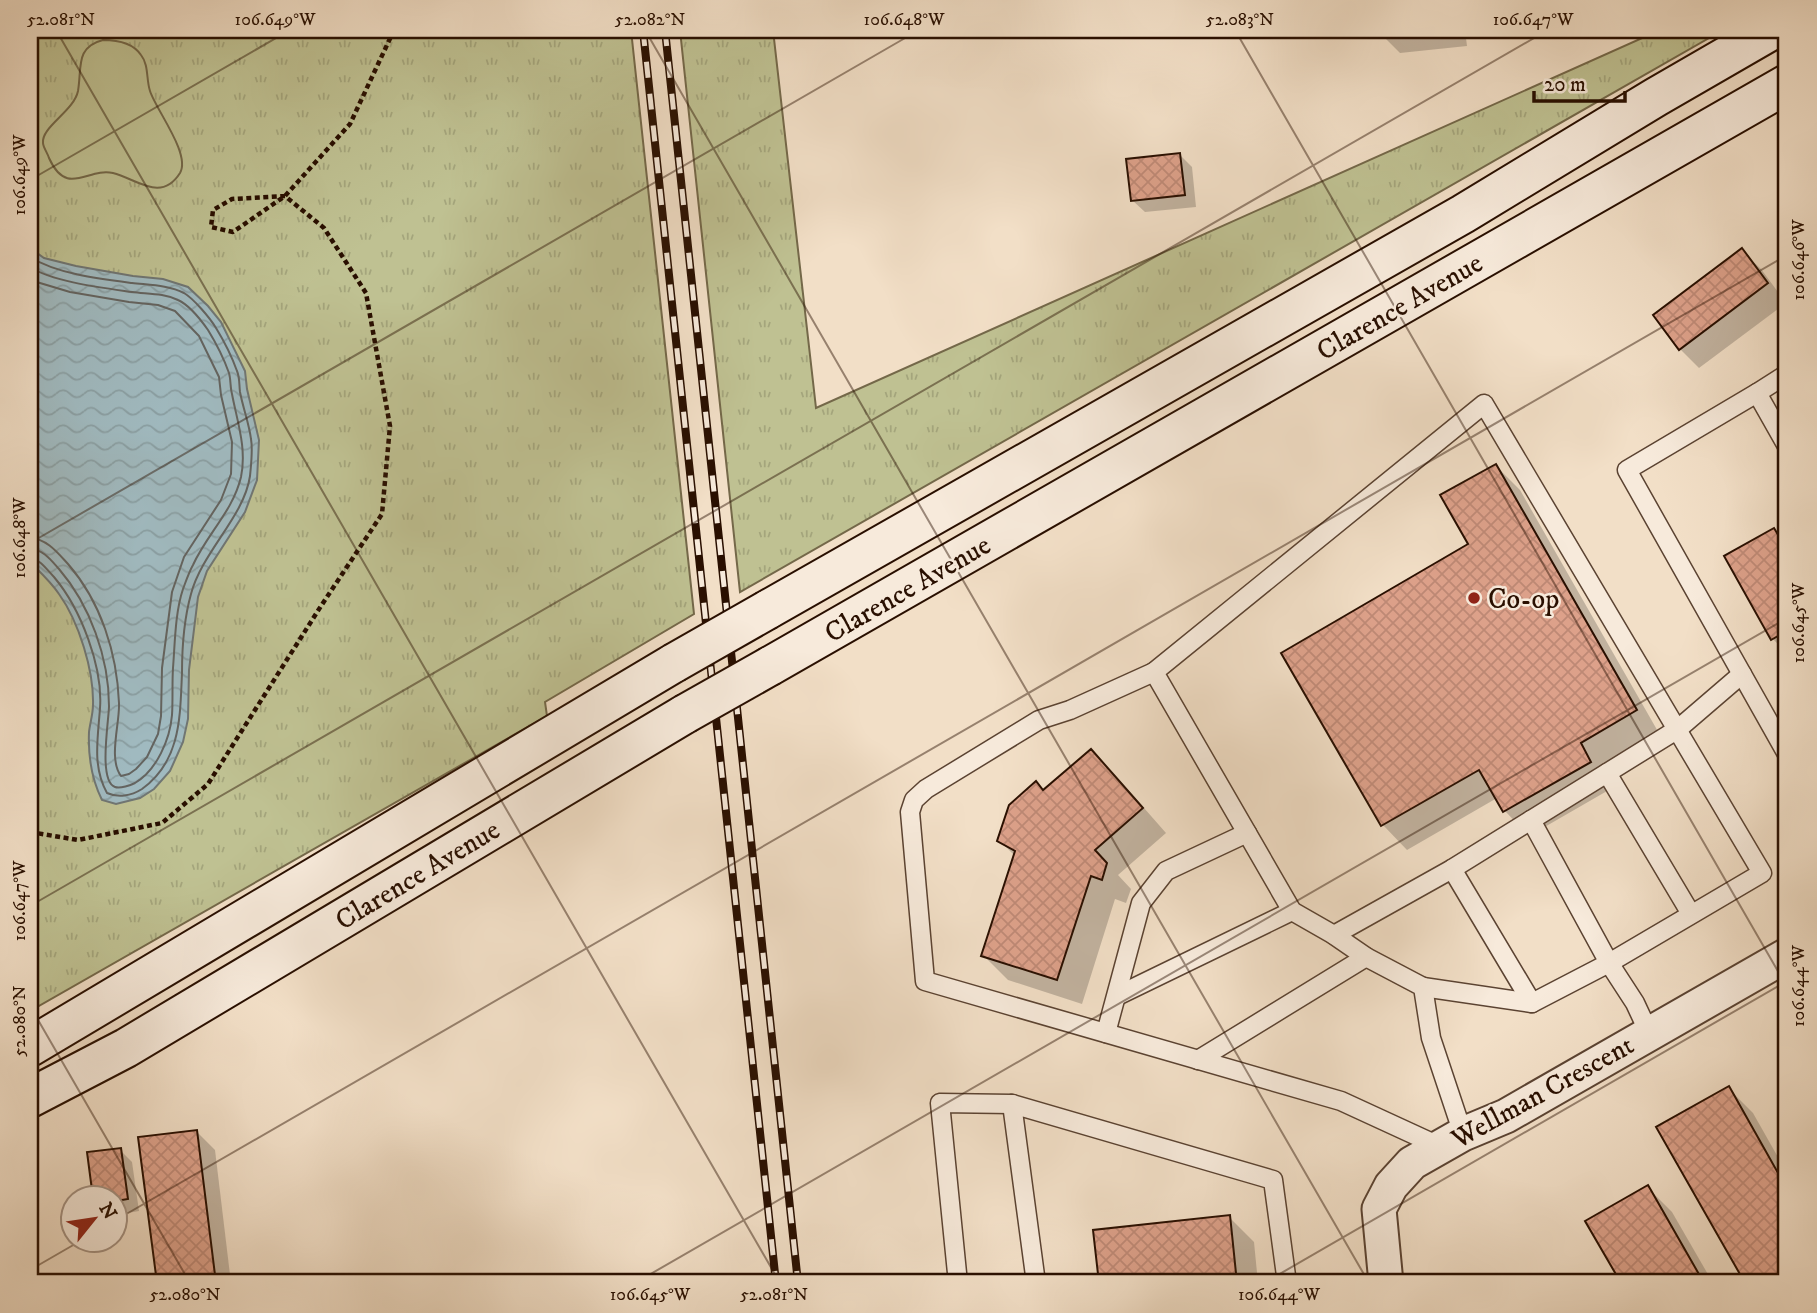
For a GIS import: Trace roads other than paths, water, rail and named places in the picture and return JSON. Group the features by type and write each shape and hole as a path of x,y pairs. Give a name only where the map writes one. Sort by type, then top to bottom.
{"main road":[{"name":"Clarence Avenue","path":"30,1047 674,663 1463,214 1772,30"},
{"name":"Clarence Avenue","path":"30,1098 125,1048 685,714 1787,83"}],"street":[{"name":"Wellman Crescent","path":"1386,1283 1379,1209 1391,1186 1412,1163 1452,1140 1506,1116 1787,955"}],"lane":[{"path":"1787,374 1627,470 1787,754"},
{"path":"1756,393 1787,446"},
{"path":"1154,671 1292,911 1366,957 1423,987 1532,1003 1609,963 1762,873 1484,404 1154,671 1070,710 1039,720 926,789 914,800 910,812 925,981 1341,1101 1452,1140"},
{"path":"1335,936 1452,869 1678,729 1742,674"},
{"path":"1607,773 1691,914"},
{"path":"1531,820 1609,963 1635,1003 1649,1033"},
{"path":"1106,1033 1141,903 1166,871 1247,832"},
{"path":"1452,869 1532,1003"},
{"path":"1117,996 1292,911"},
{"path":"1198,1060 1366,957"},
{"path":"1423,987 1452,1140"},
{"path":"958,1283 940,1103 1012,1104 1273,1180 1287,1283"},
{"path":"1012,1104 1037,1283"}],"water":[{"path":"30,248 44,258 76,266 163,279 188,287 221,322 245,371 259,440 257,480 245,512 207,571 198,597 189,670 188,719 183,742 170,771 154,789 140,798 116,804 102,800 93,775 89,732 93,692 79,632 59,594 30,562"}],"railway":[{"path":"643,30 776,1283"},
{"path":"665,30 798,1283"}],"place":[{"name":"Co-op","path":"1474,598"}]}
